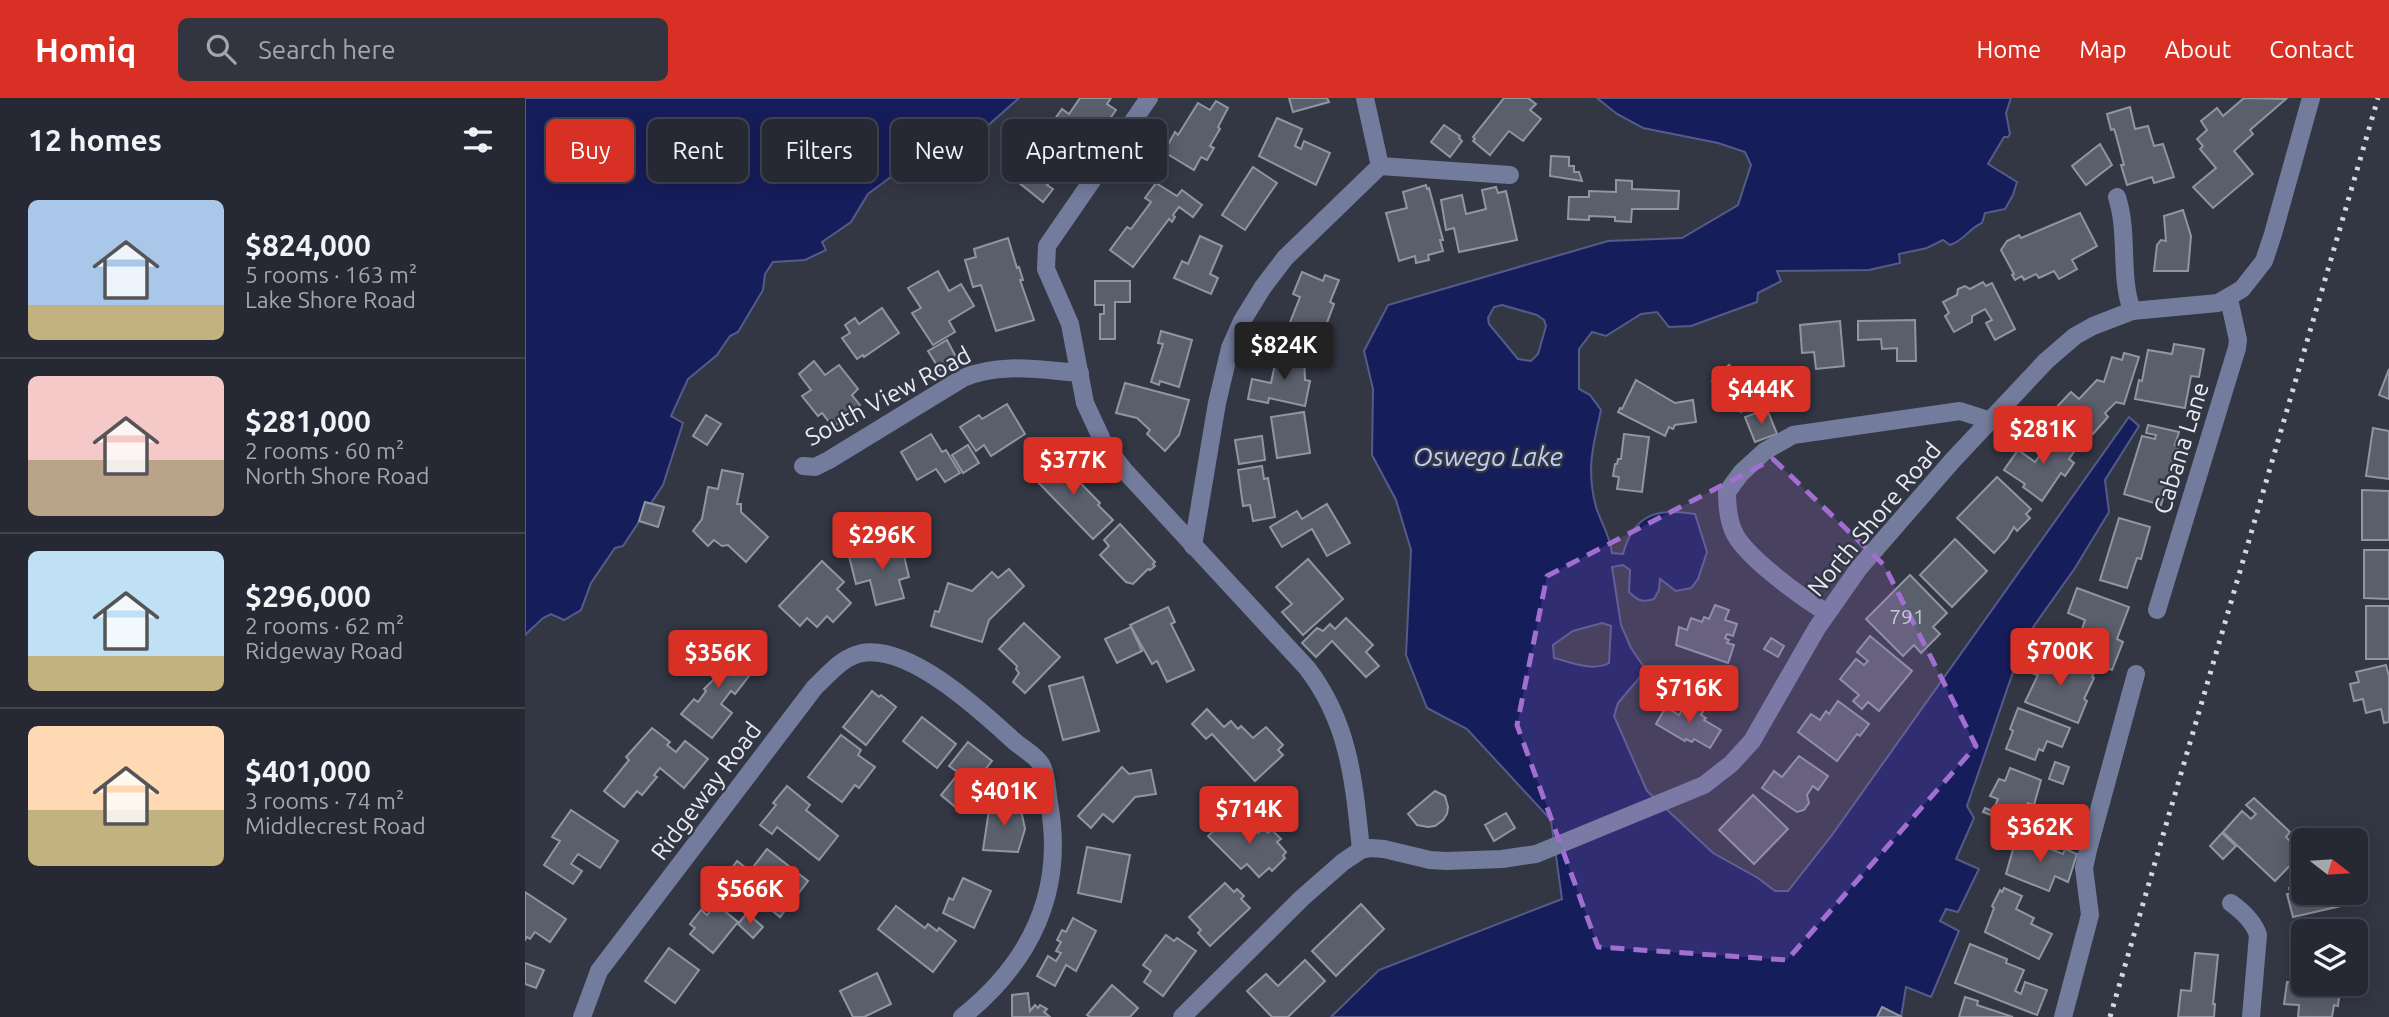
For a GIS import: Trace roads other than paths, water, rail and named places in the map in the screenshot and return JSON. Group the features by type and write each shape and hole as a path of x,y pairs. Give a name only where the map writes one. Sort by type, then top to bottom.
{"street":[{"path":"1149,98 1047,246 1046,269 1070,324 1085,403 1104,444 1124,470 1307,668 1331,703 1352,773 1361,850 1302,898 1182,1017"},
{"path":"1364,98 1380,166"},
{"path":"2229,299 2249,283 2268,250 2311,98"},
{"path":"1193,546 1217,403 1230,348 1242,321 1285,258 1380,166 1510,175"},
{"path":"2117,197 2124,225 2125,288 2132,311"},
{"name":"North Shore Road","path":"1361,850 1384,849 1446,861 1516,858 1549,850 1697,789 1718,776 1752,741 1827,613 1859,568 2046,361 2075,336 2132,311 2210,305 2229,299"},
{"name":"Cabana Lane","path":"2157,610 2237,348 2229,299"},
{"name":"South View Road","path":"803,467 815,467 829,460 980,370 998,367 1080,373"},
{"path":"1827,613 1805,599 1759,561 1734,532 1727,492 1741,473 1765,451 1793,435 1961,411 1991,421"},
{"name":"Ridgeway Road","path":"582,1017 599,971 815,687 839,663 859,653 877,652 911,663 949,687 986,714 1042,765 1054,828 1051,874 1041,915 1024,950 1006,977 984,1000 962,1017"},
{"path":"2063,1017 2090,915 2084,868 2136,674"},
{"path":"2231,903 2256,929 2251,1017"}],"water":[{"path":"525,98 1019,98 988,125 988,119 891,119 891,177 868,194 851,222 822,242 826,250 805,260 773,262 765,274 763,290 738,332 730,336 717,355 688,379 671,416 683,423 663,485 623,546 615,548 591,583 581,610 564,620 551,614 525,635"},
{"name":"Oswego Lake","path":"1597,98 2011,98 2006,113 2010,134 2004,137 1988,164 2017,182 2013,195 2005,209 1985,213 1982,223 1955,243 1950,245 1943,240 1927,248 1899,254 1900,263 1869,270 1777,271 1781,281 1758,293 1757,302 1691,326 1669,327 1657,312 1641,314 1606,336 1592,332 1579,349 1579,389 1590,395 1601,410 1593,446 1591,481 1596,507 1612,553 1623,554 1634,530 1649,516 1670,512 1695,514 1707,552 1698,579 1691,588 1676,591 1660,579 1659,590 1654,599 1646,601 1629,592 1630,570 1623,565 1612,567 1621,625 1631,648 1646,670 1618,703 1614,716 1647,791 1713,853 1758,878 1775,891 1788,891 1832,835 2129,417 2139,426 2105,480 2109,512 2075,568 2024,640 1967,806 1974,818 1956,859 1979,869 1958,912 1946,909 1940,921 1959,931 1931,997 1906,987 1901,1017 1331,1017 1379,970 1562,899 1551,820 1467,729 1427,708 1406,655 1411,550 1396,500 1372,455 1373,389 1364,351 1388,305 1608,241 1682,238 1738,205 1751,165 1745,152 1718,143 1643,128 1617,114","holes":["1502,305 1537,315 1544,320 1546,326 1538,354 1531,361 1518,359 1489,324 1488,318 1494,307","1602,623 1611,626 1609,663 1596,667 1554,658 1553,645 1573,631"]}],"railway":[{"path":"2110,1017 2378,98"}]}
